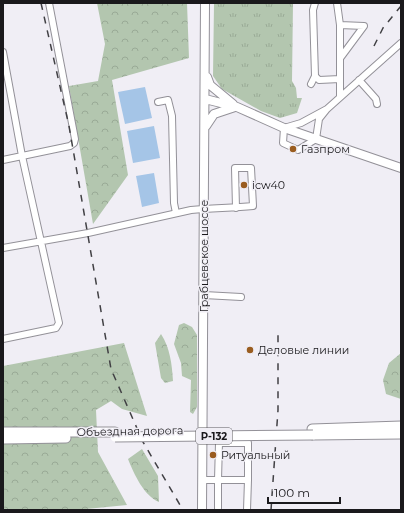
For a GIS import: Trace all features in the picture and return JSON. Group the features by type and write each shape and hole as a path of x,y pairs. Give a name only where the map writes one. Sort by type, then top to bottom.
{"highway":[{"name":"Объездная дорога","path":"312,432 401,426"},
{"name":"Объездная дорога","path":"3,432 115,434 312,432 401,434"},
{"name":"Объездная дорога","path":"3,439 115,434"}],"main road":[{"name":"Грабцевское шоссе","path":"202,510 205,127 204,3"},
{"path":"205,72 210,85 237,107"},
{"path":"205,99 237,107 284,128 401,168"},
{"path":"205,127 214,114 220,110 237,107"}],"street":[{"path":"3,160 70,146 74,143 75,139 50,3"},
{"path":"310,84 316,76 313,10 315,3"},
{"path":"337,3 340,25 340,96"},
{"path":"340,25 364,26 340,57"},
{"path":"327,109 301,123 284,128 283,143 298,150 316,139 319,119 327,109 401,43"},
{"path":"3,52 5,72 22,156 59,326 56,328 3,339"},
{"path":"316,76 319,80 340,79"},
{"path":"359,80 376,99 377,104"},
{"path":"158,102 168,100 172,116 174,203 176,213"},
{"path":"3,248 41,240 88,233 204,208 236,208 253,206 251,168 235,168 236,208"},
{"path":"204,295 241,297"},
{"path":"218,508 218,443 248,443 247,510"},
{"path":"202,480 248,480"}],"green space":[{"path":"97,3 187,3 189,58 112,80 128,175 93,224 69,86 98,81 105,44"},
{"path":"293,3 292,81 296,88 297,98 302,98 297,113 280,118 261,111 222,89 213,76 214,4"},
{"path":"184,323 192,327 197,335 197,407 193,414 190,412 191,380 182,376 181,363 174,344 179,325"},
{"path":"161,334 168,351 173,375 173,381 165,383 161,378 155,343"},
{"path":"124,343 147,416 122,409 111,401 96,410 98,452 127,505 76,510 3,510 3,366"},
{"path":"401,353 401,399 386,394 383,380 389,363"},
{"path":"142,449 158,476 159,502 144,490 136,478 128,459"}],"water":[{"path":"145,87 152,118 125,124 118,92"},
{"path":"154,126 160,158 133,163 127,131"},
{"path":"154,173 159,203 142,207 136,176"}],"railway":[{"path":"41,3 69,126 111,369 143,442 183,510"},
{"path":"374,46 383,28 401,6"},
{"path":"271,510 278,410 278,335"}],"place":[{"name":"Газпром","path":"293,149"},
{"name":"icw40","path":"244,185"},
{"name":"Деловые линии","path":"250,350"},
{"name":"Ритуальный","path":"213,455"}]}
